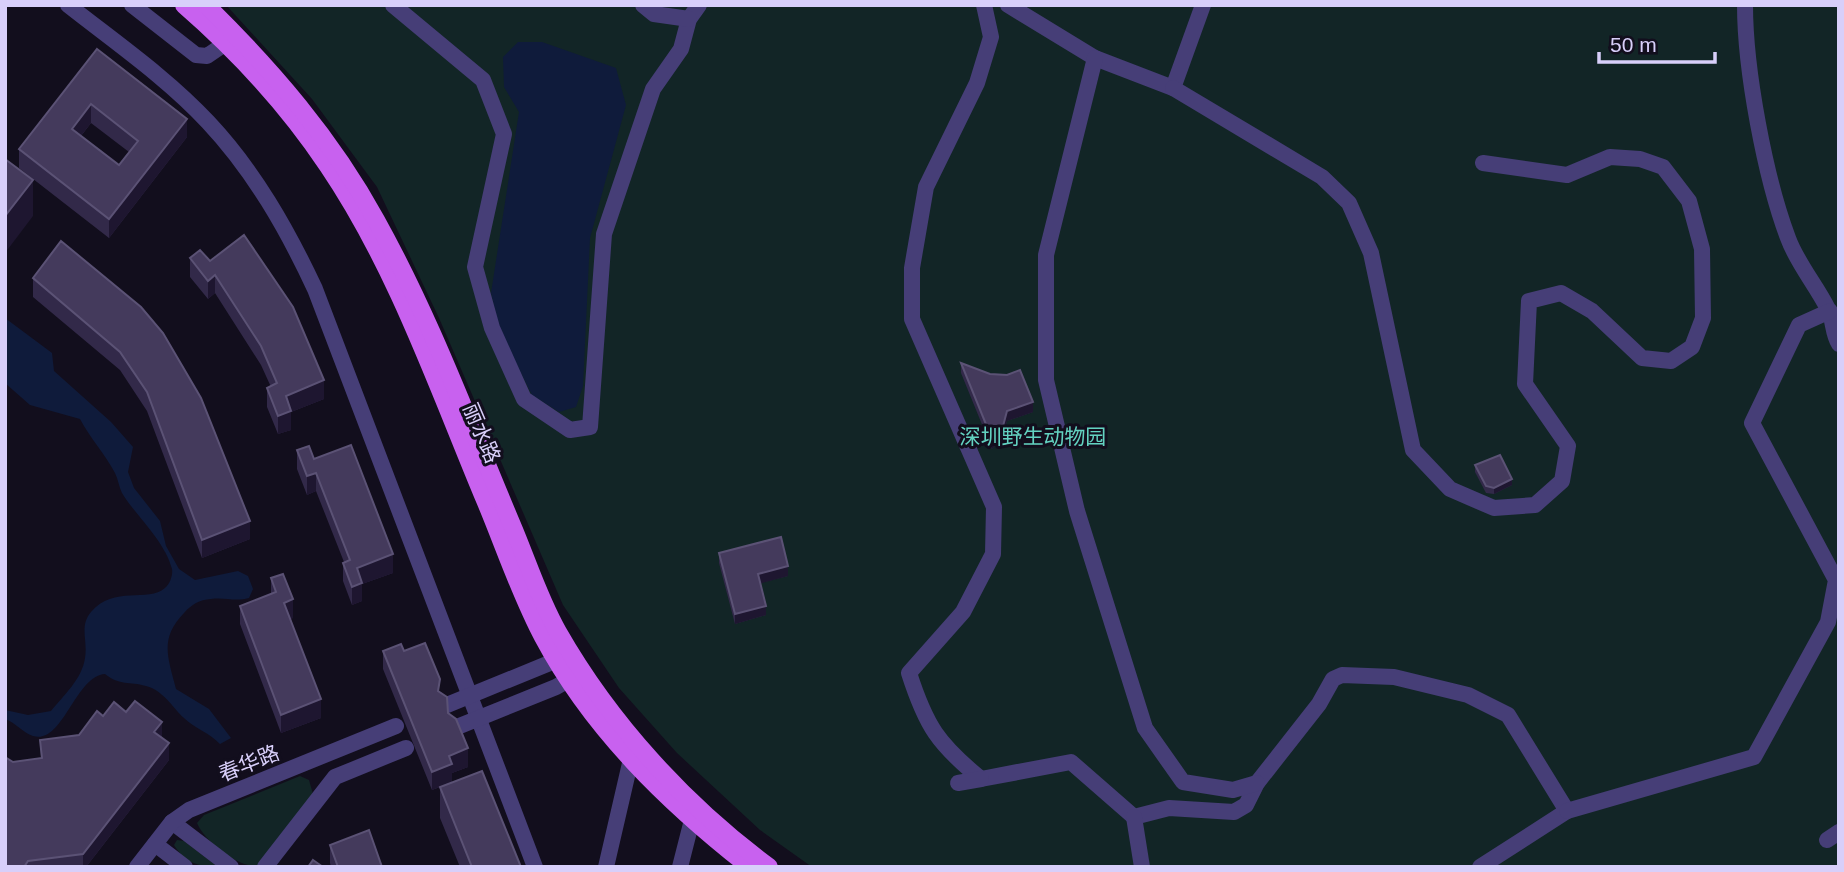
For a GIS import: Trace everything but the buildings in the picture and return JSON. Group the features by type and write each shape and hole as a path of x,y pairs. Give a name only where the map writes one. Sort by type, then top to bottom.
{"main road":[{"name":"丽水路","path":"184,5 226,43 278,100 328,166 383,261 542,636 587,707 631,759 692,820 750,867"},
{"name":"丽水路","path":"206,5 302,108 347,171 377,221 418,304 557,630 577,662 602,700 672,780 769,867"}],"street":[{"path":"68,5 168,84 207,121 237,156 270,202 315,289 536,867"},
{"path":"132,5 196,55 207,56 226,43"},
{"path":"393,5 483,80 504,134 475,267 492,328 524,399 570,430 590,427 604,234 653,89 681,49 694,12 654,14 643,5"},
{"path":"981,779 948,753 923,716 909,673 963,612 993,554 994,507 912,319 912,268 926,187 976,83 991,37 984,5"},
{"path":"1008,5 1095,58 1173,88 1322,177 1349,203 1371,253 1413,450 1450,489 1494,508 1535,505 1562,481 1568,446 1525,384 1529,301 1561,293 1592,311 1642,358 1671,362 1692,347 1703,317 1702,249 1689,201 1663,167 1640,159 1610,157 1567,175 1483,163"},
{"path":"1173,88 1202,5"},
{"path":"1745,5 1745,37 1765,151 1788,240 1830,312 1833,336 1839,344"},
{"path":"1095,58 1046,256 1046,380 1077,511 1145,728 1183,782 1233,790 1257,783"},
{"path":"1480,867 1567,811 1754,757 1828,622 1836,580 1752,423 1799,326 1830,312"},
{"path":"447,705 557,660 577,662 569,679 457,727"},
{"path":"1134,817 1169,808 1234,813 1246,805 1257,783 1319,704 1333,679 1342,676 1394,677 1468,695 1508,715 1567,811"},
{"name":"春华路","path":"137,867 172,822 189,810 396,726"},
{"path":"265,867 335,777 406,748"},
{"path":"326,755 335,777"},
{"path":"606,867 631,759"},
{"path":"958,783 1070,762 1134,817 1142,867"},
{"path":"682,866 692,820"},
{"path":"172,822 231,867"},
{"path":"155,844 185,867"}],"green space":[{"name":"深圳野生动物园","path":"226,5 1839,5 1839,867 812,867 760,830 677,753 619,688 563,605 439,318 377,187 312,99"},
{"path":"300,776 309,780 313,794 259,866 242,863 223,852 207,838 197,823 204,815"},
{"path":"177,840 184,841 218,867 199,865 188,860 174,845"}],"water":[{"path":"518,42 542,42 616,68 626,105 590,238 583,386 576,407 559,412 532,395 500,332 491,293 519,112 504,87 503,57"},
{"path":"5,318 52,353 54,371 111,422 133,447 128,472 134,488 160,521 166,546 179,569 195,580 238,571 248,576 253,589 249,598 211,599 196,603 176,622 168,640 168,658 176,689 209,709 231,738 220,744 188,722 152,688 120,682 105,674 85,686 61,721 43,736 29,735 5,719 5,710 28,715 51,711 72,686 83,666 86,652 85,623 91,612 100,604 120,596 158,592 168,584 172,571 157,539 122,493 111,466 80,419 30,405 5,383"}]}
